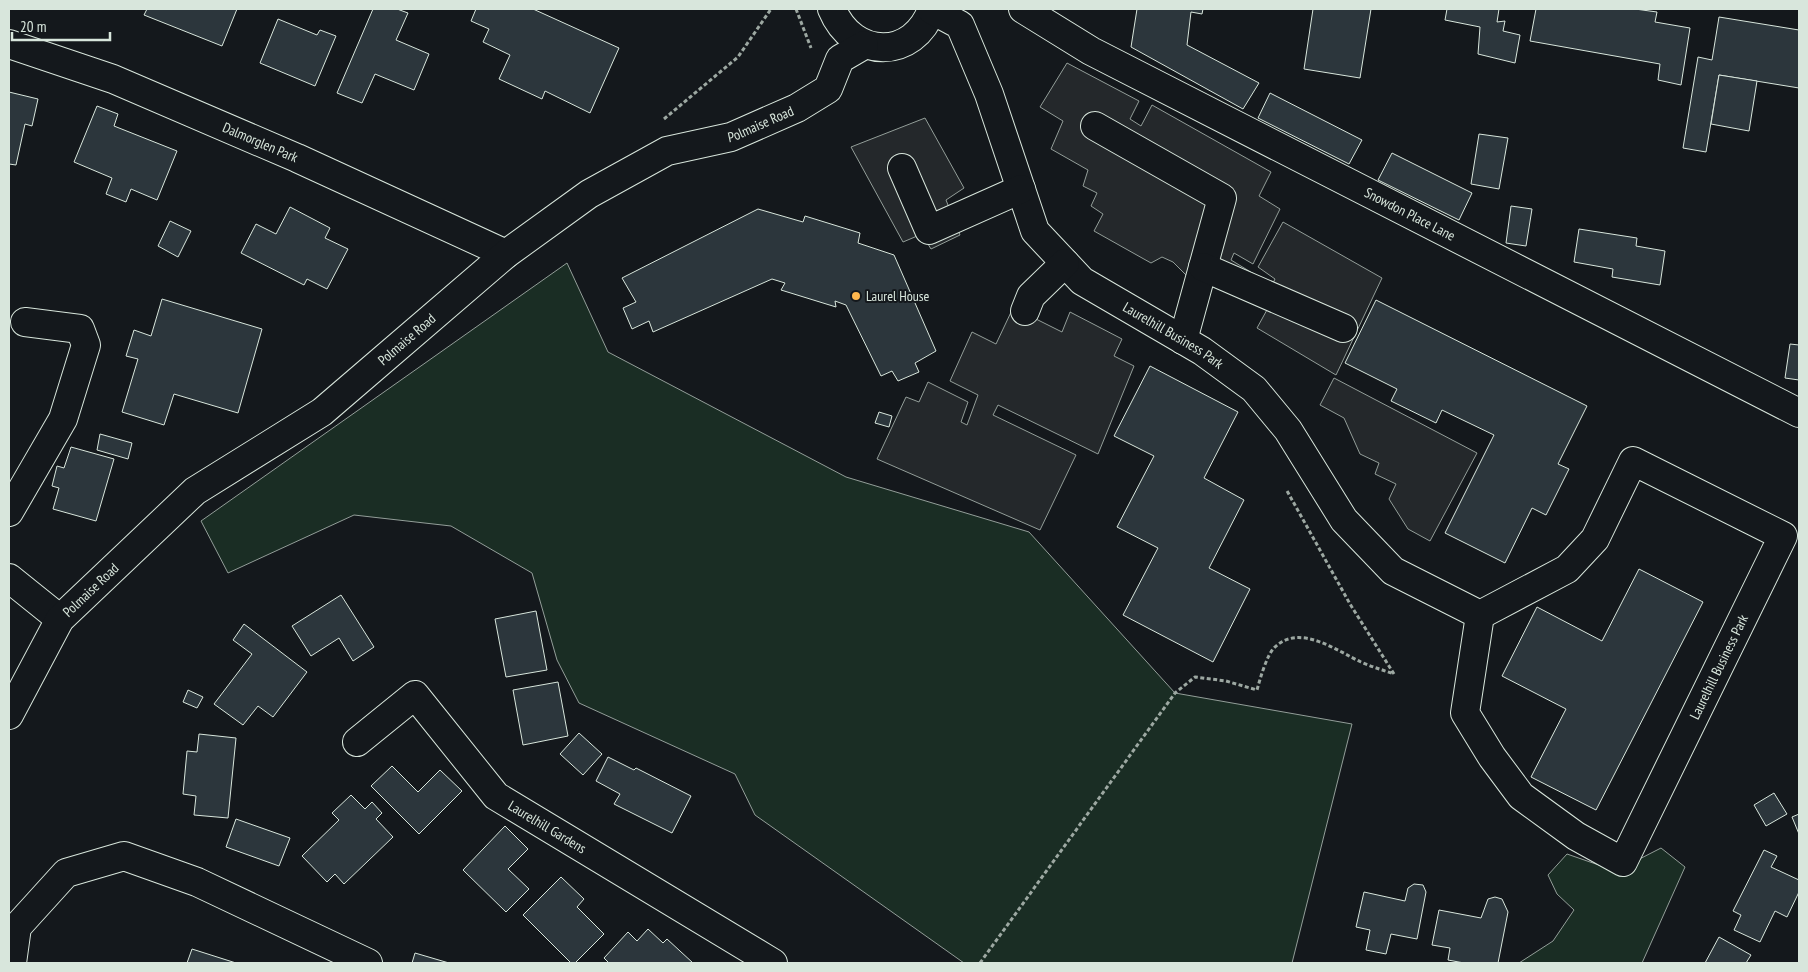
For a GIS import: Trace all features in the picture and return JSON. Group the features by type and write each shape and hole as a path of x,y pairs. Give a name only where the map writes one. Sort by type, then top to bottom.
{"street":[{"path":"832,9 838,24 852,39 882,48 909,40 922,29 932,10"},
{"name":"Snowdon Place Lane","path":"1023,9 1091,51 1799,413"},
{"name":"Laurelhill Business Park","path":"932,10 960,25 989,94 1035,231 1082,281 1183,340 1254,389 1288,430 1344,520 1393,571 1480,615"},
{"name":"Dalmorglen Park","path":"9,44 113,79 297,158 506,254"},
{"name":"Polmaise Road","path":"9,715 60,619 195,491 322,412 506,254 589,194 667,151 731,137 797,108 828,90 840,59 864,44"},
{"path":"1095,126 1222,198 1183,340"},
{"path":"902,168 929,230 1021,189"},
{"path":"1025,311 1031,296 1065,263"},
{"path":"1203,267 1343,328"},
{"path":"9,512 62,419 86,345 80,329 25,322"},
{"name":"Laurelhill Business Park","path":"1633,461 1783,536 1622,862 1576,836 1521,796 1492,757 1464,713 1480,615 1567,569 1595,539 1633,461"},
{"path":"9,578 60,619"},
{"name":"Laurelhill Gardens","path":"357,742 415,695 496,796 773,963"},
{"path":"12,963 17,927 66,873 124,856 197,882 368,963"}],"path":[{"path":"980,963 1175,693 1195,677 1226,681 1258,690 1262,674 1275,647 1295,637 1322,642 1362,662 1394,674 1350,604 1284,485"}],"green space":[{"path":"567,263 608,352 846,477 1029,532 1175,693 1352,724 1292,963 964,963 755,815 735,774 579,703 557,660 532,573 451,526 354,515 228,573 201,521"},
{"path":"1661,848 1685,867 1642,963 1519,963 1553,941 1574,910 1557,894 1548,875 1567,854 1616,871"}],"shaded area":[{"path":"1067,63 1139,101 1130,119 1141,126 1152,105 1271,172 1259,196 1280,209 1253,264 1234,253 1231,260 1272,285 1275,279 1258,267 1283,222 1382,278 1336,375 1257,328 1268,308 1187,276 1173,262 1162,257 1151,263 1094,231 1103,214 1091,206 1097,193 1083,186 1088,170 1051,149 1063,121 1040,107"},
{"path":"925,118 964,188 946,200 960,235 931,249 922,234 903,242 851,147"},
{"path":"1021,291 1043,303 1036,319 1062,332 1070,312 1122,339 1114,356 1134,366 1098,454 998,405 993,415 1076,455 1040,530 877,459 906,397 919,402 928,382 968,402 961,422 967,425 978,395 950,381 972,332 996,344"},
{"path":"1334,378 1477,453 1430,541 1408,529 1389,499 1396,484 1375,474 1379,463 1360,454 1344,418 1320,405"}],"building":[{"path":"147,9 237,9 222,46 144,15"},
{"path":"373,9 397,9 408,13 396,40 429,54 414,90 375,74 362,103 337,93"},
{"path":"476,9 533,9 619,48 590,113 545,91 542,99 499,79 510,55 483,42 489,29 471,21"},
{"path":"1137,9 1203,9 1202,14 1191,12 1187,45 1259,83 1243,109 1131,47"},
{"path":"1313,9 1371,9 1360,78 1304,69"},
{"path":"1447,9 1499,9 1497,22 1505,21 1503,31 1520,35 1515,63 1478,54 1480,27 1445,20"},
{"path":"1536,9 1635,9 1657,12 1655,22 1690,28 1681,85 1658,80 1660,64 1530,41"},
{"path":"1719,17 1799,30 1799,88 1719,75 1706,152 1683,148 1698,57 1712,60"},
{"path":"278,19 317,35 320,30 336,36 315,86 260,63"},
{"path":"1719,75 1757,81 1749,131 1711,124"},
{"path":"9,92 38,99 32,126 25,124 16,165 9,164"},
{"path":"1270,93 1362,140 1349,164 1258,118"},
{"path":"97,106 118,114 114,126 177,151 157,200 131,189 126,202 106,194 112,178 74,162"},
{"path":"1479,134 1508,138 1499,189 1471,184"},
{"path":"1392,153 1472,193 1459,220 1378,180"},
{"path":"1511,206 1532,209 1526,246 1506,243"},
{"path":"290,207 330,228 325,238 348,249 327,289 307,279 304,285 241,253 256,224 276,234"},
{"name":"Laurel House","path":"758,209 803,222 805,216 860,233 858,243 894,255 936,351 915,363 919,372 898,381 892,371 881,376 846,305 835,301 836,307 781,290 785,283 772,279 653,332 649,321 632,329 623,308 636,302 622,278"},
{"path":"170,221 191,231 178,257 158,246"},
{"path":"1579,229 1637,238 1636,246 1665,251 1660,285 1612,277 1613,269 1574,262"},
{"path":"162,299 262,329 238,413 174,394 164,425 122,412 138,359 126,356 134,330 151,336"},
{"path":"1376,300 1587,406 1558,464 1569,469 1546,515 1532,508 1505,563 1445,533 1494,435 1442,410 1436,423 1391,401 1397,389 1345,363"},
{"path":"1790,344 1799,345 1799,380 1785,378"},
{"path":"1150,366 1238,412 1204,478 1244,500 1209,568 1250,589 1213,662 1123,615 1158,548 1117,527 1154,456 1114,436"},
{"path":"879,412 892,416 889,427 875,423"},
{"path":"100,434 132,443 128,459 97,450"},
{"path":"71,447 114,459 96,521 53,509 59,488 52,486 57,466 64,468"},
{"path":"1639,569 1703,602 1596,810 1531,777 1566,709 1502,676 1537,607 1602,641"},
{"path":"341,595 374,647 353,661 339,638 311,656 292,626"},
{"path":"536,611 547,670 506,677 495,619"},
{"path":"244,624 307,672 273,717 258,706 243,725 214,704 252,654 233,640"},
{"path":"558,682 568,736 523,745 513,690"},
{"path":"188,690 203,697 197,708 183,702"},
{"path":"579,733 602,754 583,775 560,754"},
{"path":"199,734 236,738 228,818 194,815 196,796 183,794 187,751 197,752"},
{"path":"608,757 634,770 636,768 691,796 672,833 614,804 620,794 596,781"},
{"path":"392,766 418,792 440,770 462,791 419,834 371,786"},
{"path":"1774,793 1787,814 1766,826 1754,805"},
{"path":"351,795 365,809 372,802 382,813 376,819 393,837 344,884 335,874 327,882 302,856 339,820 332,813"},
{"path":"1799,814 1799,834 1792,817"},
{"path":"236,819 290,838 279,866 226,847"},
{"path":"505,826 528,849 508,869 529,889 506,912 463,870"},
{"path":"1764,850 1777,856 1771,867 1799,880 1799,892 1787,917 1775,911 1760,942 1734,930 1741,915 1733,911"},
{"path":"561,877 584,899 577,907 604,934 575,963 571,963 523,915"},
{"path":"1414,884 1423,885 1426,892 1417,939 1391,934 1386,954 1366,950 1370,930 1356,927 1364,892 1405,901 1408,888"},
{"path":"1495,897 1502,899 1508,912 1498,963 1464,963 1448,960 1450,948 1432,945 1439,910 1481,918 1488,899"},
{"path":"648,929 663,943 667,939 693,963 609,963 604,958 628,932 637,941"},
{"path":"1719,937 1751,955 1746,963 1705,963"},
{"path":"192,949 236,963 187,963"},
{"path":"415,953 449,963 412,963"}],"place":[{"name":"Laurel House","path":"856,296"}]}
